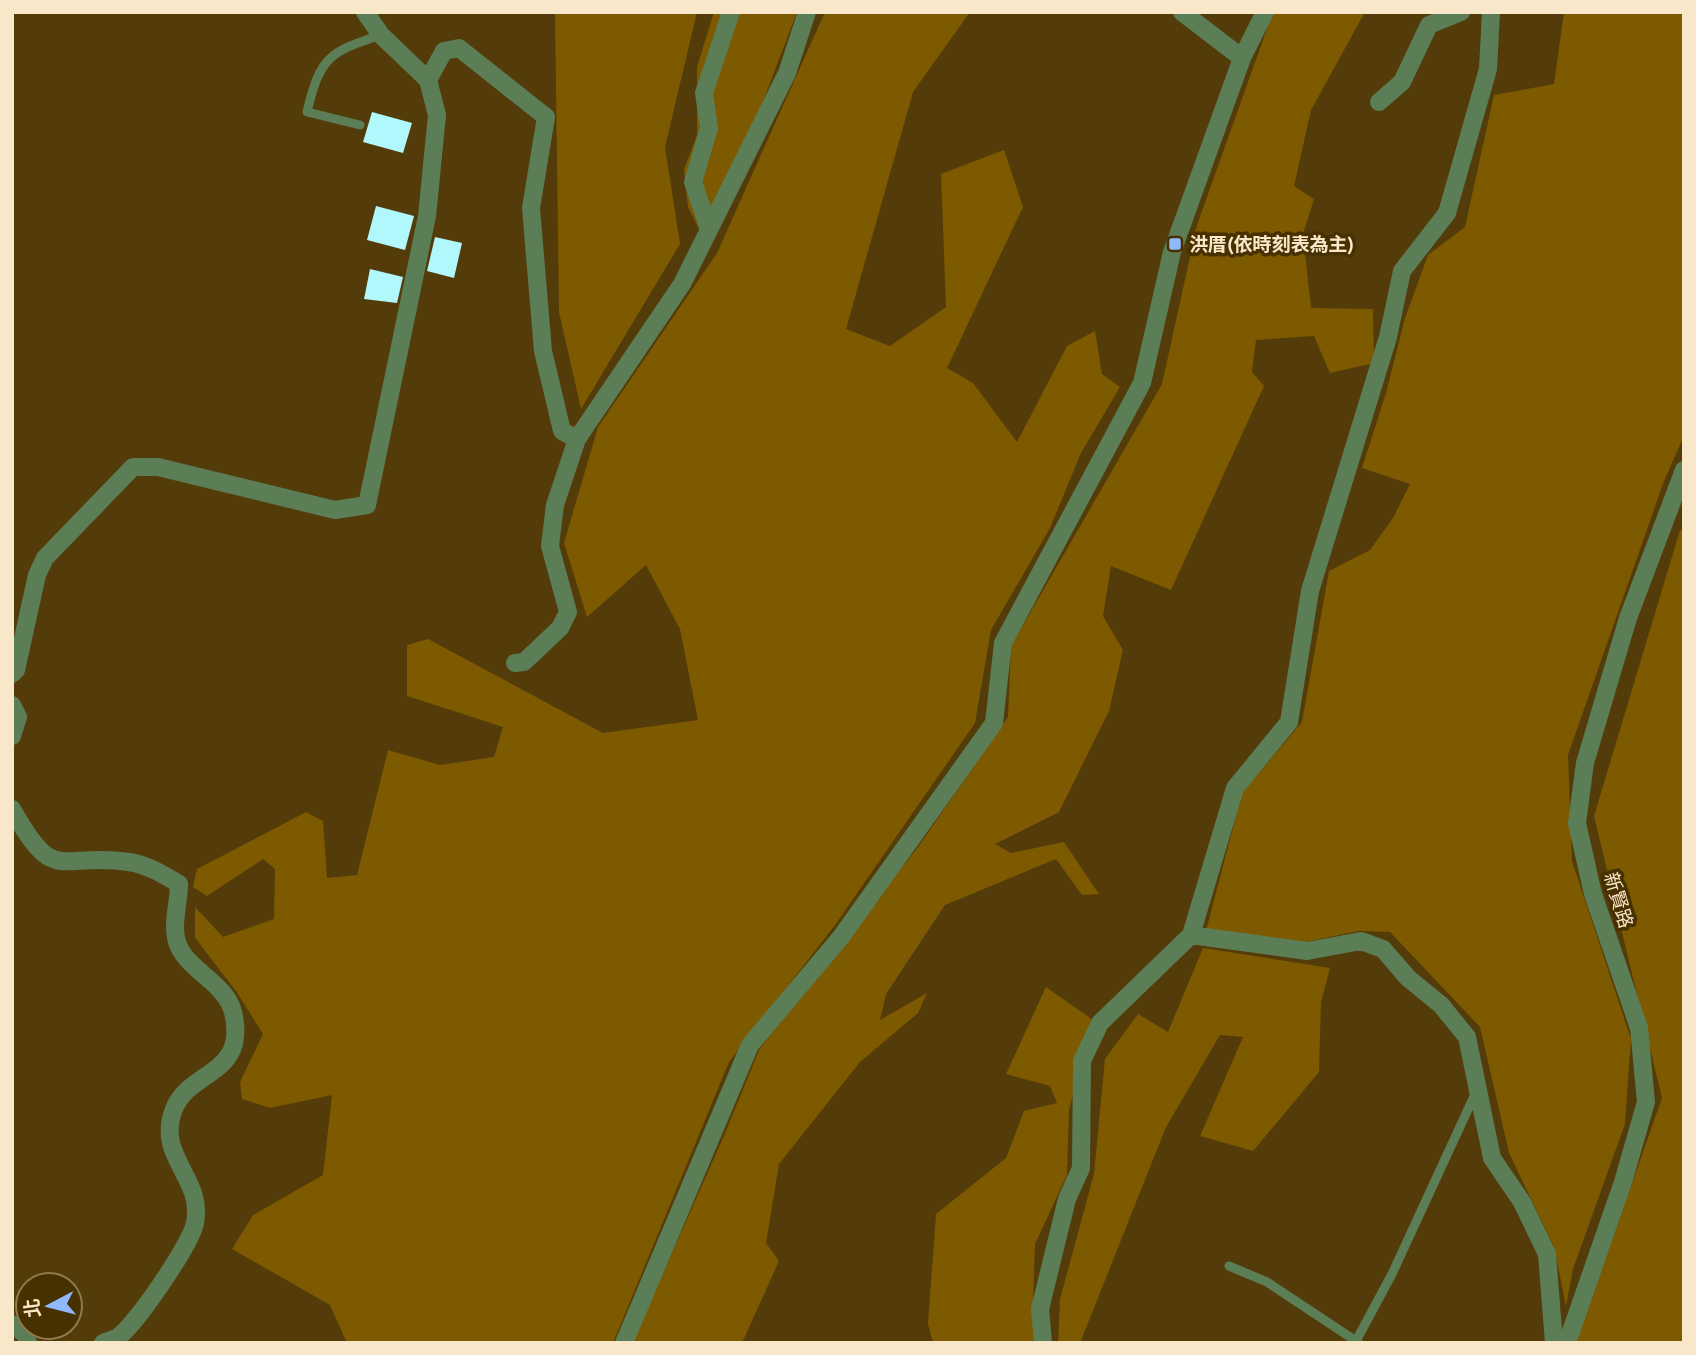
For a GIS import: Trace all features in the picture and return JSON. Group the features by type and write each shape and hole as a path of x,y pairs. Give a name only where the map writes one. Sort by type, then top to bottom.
{"street":[{"path":"12,674 37,575 45,558 133,467 158,467 335,510 366,505 427,216 437,115 428,80 381,35 365,12"},
{"path":"709,229 693,182 709,128 704,93 731,12"},
{"path":"515,663 524,662 560,628 568,612 550,546 555,505 577,439 682,284 787,73 807,12"},
{"path":"1182,12 1242,58"},
{"path":"624,1343 750,1045 841,937 994,723 1003,643 1142,383 1172,252 1242,58 1265,12"},
{"path":"1379,102 1402,82 1429,25 1461,12"},
{"path":"1044,1343 1040,1309 1067,1199 1081,1168 1082,1061 1100,1023 1191,935 1235,788 1289,722 1310,591 1388,337 1402,271 1447,213 1488,69 1491,12"},
{"path":"428,80 444,51 459,48 546,117 531,208 543,351 562,431 577,439"},
{"name":"新賢路","path":"1556,1342 1623,1182 1646,1102 1639,1028 1592,894 1577,822 1585,763 1628,618 1684,470"},
{"path":"12,705 18,717 12,736"},
{"path":"12,809 31,842 58,862 129,862 154,870 179,884 174,929 179,948 227,999 233,1011 234,1042 229,1055 215,1072 188,1091 175,1105 169,1126 168,1141 173,1157 186,1172 195,1223 159,1287 119,1336 103,1343"},
{"path":"1191,935 1307,951 1361,941 1383,949 1408,978 1441,1004 1467,1037 1492,1158 1522,1202 1547,1255 1556,1342"},
{"path":"12,1324 25,1334 28,1343"}],"lane":[{"path":"360,125 307,112 312,90 324,64 340,49 381,35"},
{"path":"1229,1266 1267,1282 1357,1342 1478,1087"}],"shaded area":[{"path":"555,12 697,12 665,147 680,244 581,409 559,312"},
{"path":"714,12 797,12 748,141 703,237 688,207 684,170 697,135 697,67"},
{"path":"825,12 970,12 913,92 846,329 890,346 946,307 941,174 1004,150 1023,207 947,368 973,383 1017,442 1067,346 1095,331 1102,374 1120,387 1081,453 1050,528 991,630 975,723 835,925 729,1062 613,1343 347,1343 330,1305 232,1249 253,1215 323,1175 332,1095 270,1108 242,1099 240,1082 263,1034 236,991 195,938 195,907 223,937 274,919 275,869 263,859 207,896 193,887 197,869 306,812 323,821 327,878 357,875 388,750 440,765 494,757 503,727 407,696 407,645 428,639 603,733 698,720 680,629 646,565 587,617 564,543 598,427 717,253"},
{"path":"1273,12 1365,12 1311,110 1294,186 1314,199 1303,234 1311,308 1373,309 1374,363 1330,373 1314,336 1256,340 1252,372 1264,386 1171,590 1111,566 1103,616 1123,650 1109,711 1059,812 995,844 1011,853 1064,842 1099,894 1082,895 1056,859 945,905 886,994 880,1020 927,993 918,1013 860,1062 779,1164 766,1243 779,1261 742,1343 632,1343 760,1048 918,847 1008,717 1011,646 1162,384 1197,225"},
{"path":"1564,12 1684,12 1684,436 1664,481 1568,755 1572,861 1631,1039 1625,1124 1573,1269 1566,1306 1554,1247 1509,1153 1480,1027 1390,932 1359,931 1305,942 1206,931 1242,793 1302,722 1329,571 1370,550 1393,518 1410,484 1362,468 1386,393 1405,318 1428,255 1465,227 1494,95 1554,84"},
{"path":"1680,530 1684,530 1684,1343 1576,1343 1662,1098 1594,816"},
{"path":"1203,948 1330,968 1321,1002 1319,1072 1253,1151 1200,1136 1243,1037 1220,1035 1166,1127 1080,1343 1058,1343 1060,1299 1094,1174 1105,1059 1138,1014 1168,1032"},
{"path":"1046,987 1093,1020 1069,1110 1067,1175 1035,1244 1033,1303 1036,1343 933,1343 928,1324 936,1214 1006,1158 1024,1111 1057,1103 1050,1086 1006,1074"}],"building":[{"path":"372,112 412,123 403,153 363,142"},
{"path":"376,206 414,216 405,250 367,240"},
{"path":"435,237 462,243 454,278 427,271"},
{"path":"370,269 403,277 397,303 364,299"}],"place":[{"name":"洪厝(依時刻表為主)","path":"1175,244"}]}
